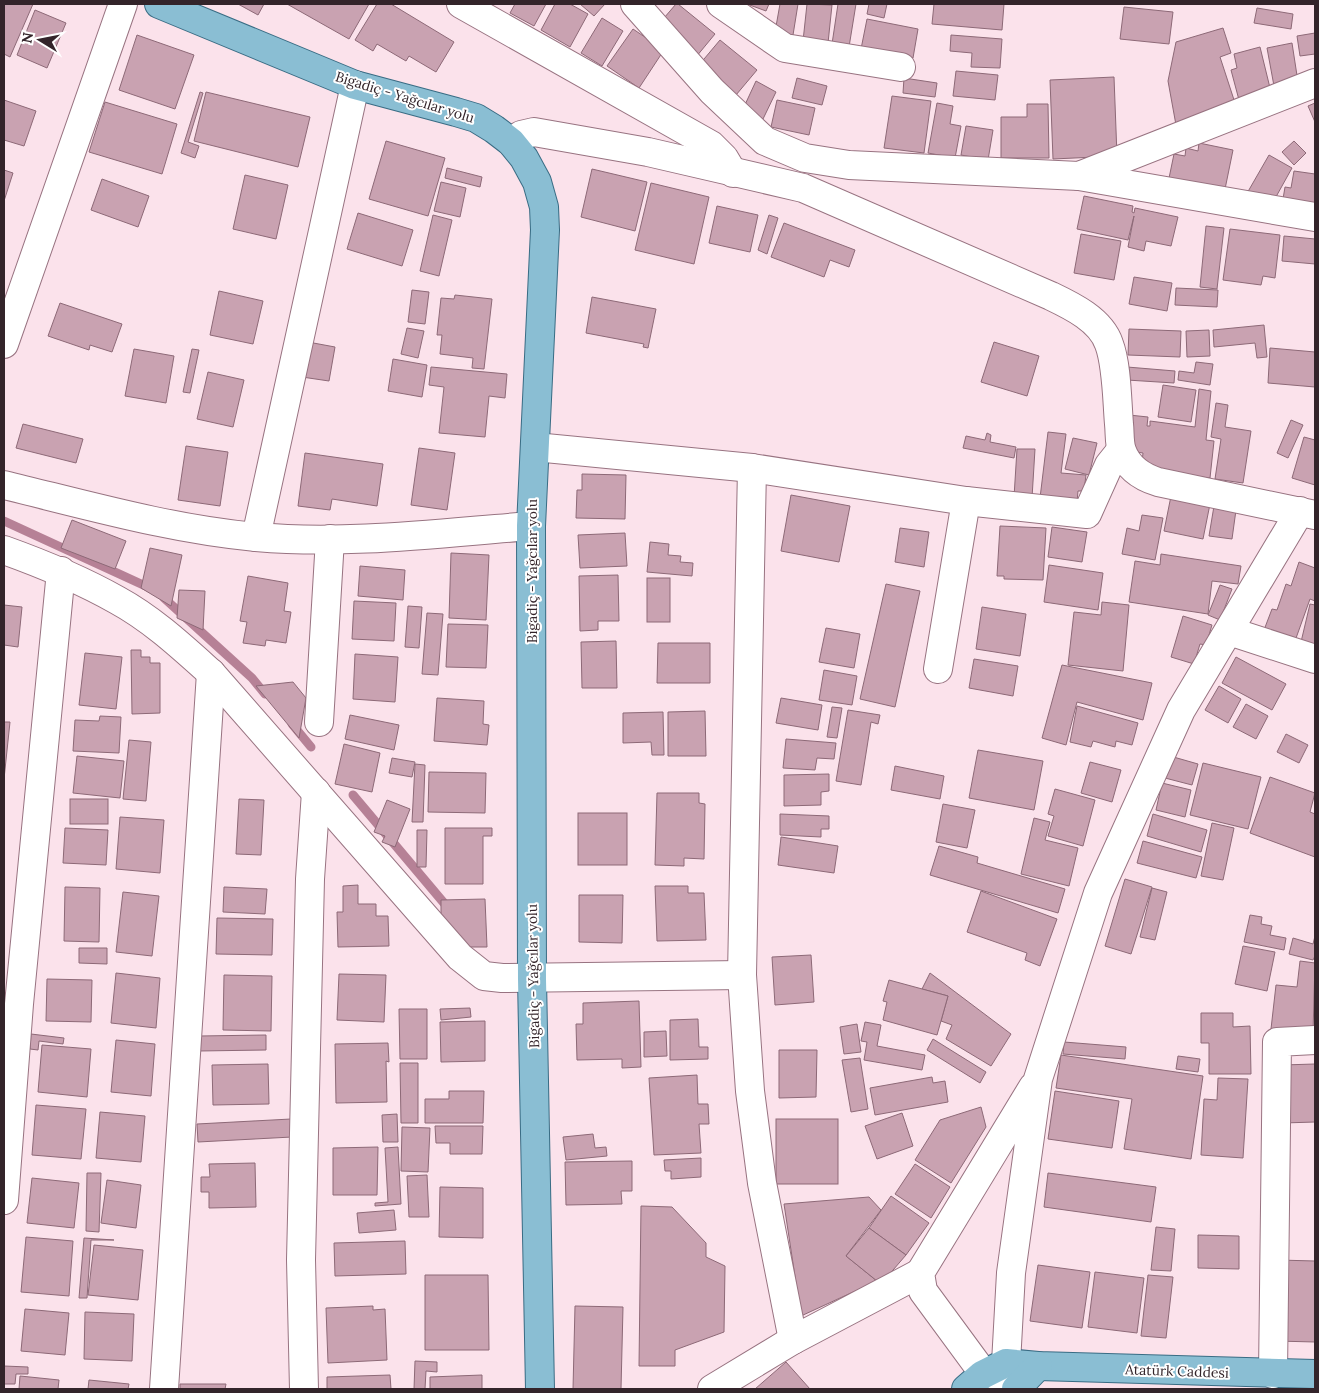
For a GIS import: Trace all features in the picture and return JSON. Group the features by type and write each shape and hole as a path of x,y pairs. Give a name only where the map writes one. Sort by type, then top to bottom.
{"main road":[{"name":"Bigadiç - Yağcılar yolu","path":"159,4 355,85 476,118 511,142 524,158 537,182 544,207 546,230 532,526 532,979 540,1389"},
{"name":"Atatürk Caddesi","path":"1003,1380 1315,1374"}],"street":[{"path":"4,344 123,4"},
{"path":"461,4 711,146 724,158 733,172"},
{"path":"634,4 712,91 765,141 803,188"},
{"path":"720,4 785,48 901,68"},
{"path":"1079,176 1315,83"},
{"path":"256,537 355,85"},
{"path":"511,142 521,135 534,132 648,152 803,188 1076,308 1096,325 1109,343 1116,390 1121,450 1128,464 1137,473 1147,479 1308,513 1229,631 1181,710 1098,892 1038,1079 1012,1273 1003,1380"},
{"path":"765,141 806,158 849,165 1079,176 1315,217"},
{"path":"535,447 752,468 966,501 1087,514 1109,465 1121,450"},
{"path":"752,468 742,975 750,1090 762,1183 793,1340"},
{"path":"4,485 134,517 191,528 256,537 330,539 532,526"},
{"path":"938,669 966,501"},
{"path":"319,722 330,539"},
{"path":"4,550 61,571 118,600 167,634 212,673 460,957 484,976 532,979 742,975"},
{"path":"4,1200 11,1003 61,571"},
{"path":"1229,631 1315,659"},
{"path":"164,1389 212,673"},
{"path":"304,1389 301,1250 310,879 316,792"},
{"path":"1273,1374 1277,1042 1315,1040"},
{"path":"712,1389 793,1340 920,1273 1038,1079"},
{"path":"920,1273 923,1291 1003,1380"}],"building":[{"path":"4,4 33,4 10,57 4,54"},
{"path":"238,4 264,4 258,15"},
{"path":"287,4 369,4 349,39"},
{"path":"377,4 391,4 454,42 436,72 409,56 406,61 377,44 373,51 355,40"},
{"path":"515,4 546,4 534,26 510,13"},
{"path":"555,4 570,4 588,14 570,47 541,30"},
{"path":"580,4 605,4 594,16"},
{"path":"676,4 715,34 696,57 658,25"},
{"path":"747,4 769,4 766,11"},
{"path":"780,4 798,4 793,35 775,32"},
{"path":"807,4 832,5 828,43 803,41"},
{"path":"838,4 856,4 849,47 832,44"},
{"path":"869,4 887,4 884,18 867,14"},
{"path":"934,4 1004,4 1002,30 932,24"},
{"path":"1124,7 1173,12 1169,44 1120,39"},
{"path":"1257,8 1293,14 1291,29 1254,23"},
{"path":"35,10 66,23 47,68 17,55"},
{"path":"602,18 623,31 602,66 581,53"},
{"path":"867,19 918,29 913,58 861,49"},
{"path":"1223,28 1231,53 1220,57 1236,106 1176,125 1168,81 1176,42"},
{"path":"633,29 664,50 639,88 607,66"},
{"path":"1315,33 1315,54 1300,56 1297,36"},
{"path":"137,35 194,55 175,109 119,90"},
{"path":"951,35 1002,39 1000,68 971,67 972,53 950,51"},
{"path":"720,40 757,70 736,95 699,65"},
{"path":"1292,43 1298,82 1274,86 1267,48"},
{"path":"1260,47 1271,92 1239,100 1231,70 1237,68 1234,54"},
{"path":"956,71 998,75 995,100 953,96"},
{"path":"1114,77 1117,156 1053,159 1050,80"},
{"path":"797,78 827,86 822,105 792,98"},
{"path":"904,78 937,83 935,97 903,93"},
{"path":"756,81 776,92 763,119 743,109"},
{"path":"200,92 203,93 188,142 199,146 195,158 181,153"},
{"path":"206,92 310,117 298,167 194,141"},
{"path":"892,96 931,101 924,153 884,148"},
{"path":"4,100 36,111 24,146 4,140"},
{"path":"777,100 815,108 809,135 771,127"},
{"path":"105,102 177,124 162,174 89,152"},
{"path":"937,103 953,106 950,124 961,126 955,158 928,153"},
{"path":"1315,103 1315,122 1308,106"},
{"path":"1027,104 1048,104 1049,158 1001,158 1001,117 1027,117"},
{"path":"966,126 993,130 988,160 961,155"},
{"path":"386,141 445,158 428,216 369,199"},
{"path":"1294,141 1306,153 1294,165 1282,152"},
{"path":"1199,143 1233,150 1224,194 1168,183 1174,154 1185,156 1186,148 1198,151"},
{"path":"1269,155 1292,168 1272,204 1246,195"},
{"path":"447,168 482,177 480,187 445,178"},
{"path":"592,169 647,182 635,231 581,217"},
{"path":"4,170 13,173 4,201"},
{"path":"1294,171 1315,174 1315,211 1282,205 1285,187 1291,188"},
{"path":"245,175 288,185 276,239 233,229"},
{"path":"102,179 149,196 138,227 91,210"},
{"path":"441,182 466,188 460,217 434,211"},
{"path":"651,183 709,197 694,264 635,250"},
{"path":"1084,196 1133,206 1132,212 1134,213 1135,208 1178,217 1171,246 1146,241 1144,251 1128,247 1134,216 1128,240 1077,229"},
{"path":"717,206 758,215 750,252 709,243"},
{"path":"358,213 413,230 402,266 347,249"},
{"path":"433,215 452,220 439,276 420,271"},
{"path":"769,215 778,218 767,254 758,250"},
{"path":"784,223 855,250 849,267 830,260 824,277 771,257"},
{"path":"1206,226 1224,228 1217,289 1200,287"},
{"path":"1230,229 1280,235 1275,278 1263,276 1261,285 1223,280"},
{"path":"1081,234 1121,241 1114,280 1074,273"},
{"path":"1284,236 1315,239 1315,264 1282,261"},
{"path":"1134,277 1172,283 1167,311 1129,304"},
{"path":"1176,288 1218,290 1217,307 1175,305"},
{"path":"412,290 429,292 425,324 408,322"},
{"path":"219,291 263,301 253,344 210,335"},
{"path":"455,295 492,299 484,369 472,368 473,358 440,354 442,335 437,335 441,298 454,299"},
{"path":"592,297 656,309 648,348 643,347 644,344 586,333"},
{"path":"60,303 122,324 112,352 90,345 89,350 48,336"},
{"path":"1264,325 1267,357 1257,358 1255,343 1214,347 1213,330"},
{"path":"407,328 424,331 418,358 401,354"},
{"path":"1129,329 1181,331 1180,357 1128,355"},
{"path":"1209,330 1210,356 1187,357 1186,331"},
{"path":"308,342 335,347 329,381 302,377"},
{"path":"994,342 1039,356 1027,396 981,382"},
{"path":"1270,348 1315,352 1315,387 1268,383"},
{"path":"134,349 174,356 166,403 125,396"},
{"path":"192,349 199,350 190,393 183,392"},
{"path":"393,359 427,365 422,397 388,391"},
{"path":"1196,362 1213,364 1210,385 1178,380 1179,371 1194,373"},
{"path":"431,367 507,374 505,398 489,396 485,437 439,433 444,387 429,385"},
{"path":"1127,367 1175,371 1174,383 1127,380"},
{"path":"208,372 244,380 233,427 197,419"},
{"path":"1163,385 1196,390 1191,422 1158,417"},
{"path":"1199,389 1211,391 1206,440 1214,441 1210,478 1145,471 1142,462 1143,453 1130,451 1129,415 1148,417 1147,426 1150,426 1150,421 1195,427"},
{"path":"1216,403 1228,405 1225,427 1251,431 1243,483 1215,479 1221,439 1211,437"},
{"path":"1291,420 1303,425 1288,458 1277,453"},
{"path":"23,424 83,439 76,463 16,448"},
{"path":"1048,432 1066,434 1061,473 1086,475 1084,491 1078,491 1077,502 1040,498"},
{"path":"987,433 991,435 990,442 1016,447 1014,458 963,448 966,436 985,440"},
{"path":"1304,437 1315,440 1315,485 1292,478"},
{"path":"1073,438 1097,443 1089,475 1065,469"},
{"path":"186,446 228,452 220,506 178,500"},
{"path":"419,448 455,453 447,510 411,505"},
{"path":"1017,449 1035,449 1032,498 1014,497"},
{"path":"305,453 383,464 377,506 332,499 330,510 298,506"},
{"path":"582,474 626,475 625,519 576,518 577,490 582,490"},
{"path":"791,495 850,506 839,562 781,551"},
{"path":"1171,496 1210,504 1203,539 1164,531"},
{"path":"1214,506 1236,510 1232,539 1209,536"},
{"path":"1142,515 1163,518 1155,560 1122,554 1127,528 1139,531"},
{"path":"72,520 126,541 115,569 61,548"},
{"path":"1000,526 1046,528 1043,580 1004,579 1004,576 997,576"},
{"path":"1052,527 1087,532 1082,562 1048,557"},
{"path":"900,528 929,532 924,567 895,562"},
{"path":"625,533 627,566 580,568 578,535"},
{"path":"650,542 669,544 668,555 681,556 680,562 693,563 692,576 647,572"},
{"path":"150,548 182,555 171,606 141,588"},
{"path":"451,553 489,555 486,620 449,618"},
{"path":"1161,554 1241,566 1238,584 1212,581 1208,614 1129,602 1135,561 1160,565"},
{"path":"1299,562 1315,568 1315,601 1310,599 1295,641 1264,630 1272,609 1277,610 1286,584 1291,586"},
{"path":"1049,565 1103,573 1098,610 1044,602"},
{"path":"360,566 405,570 403,600 358,596"},
{"path":"618,575 619,621 598,621 598,630 580,631 579,576"},
{"path":"248,576 288,583 284,611 291,612 286,643 266,640 265,646 243,643 247,622 240,621"},
{"path":"647,578 670,578 670,622 647,622"},
{"path":"886,584 920,591 895,707 860,699"},
{"path":"1220,585 1232,589 1220,620 1208,615"},
{"path":"179,590 205,591 203,630 177,618"},
{"path":"354,601 396,603 394,641 352,639"},
{"path":"1102,602 1129,605 1123,671 1068,665 1074,612 1101,615"},
{"path":"1310,604 1315,605 1315,645 1301,642"},
{"path":"4,605 22,607 18,647 4,645"},
{"path":"408,606 422,607 419,648 405,647"},
{"path":"982,607 1026,614 1020,656 976,649"},
{"path":"427,613 443,614 438,675 422,674"},
{"path":"1183,616 1212,625 1206,645 1200,644 1194,664 1171,657"},
{"path":"448,624 488,625 486,668 446,667"},
{"path":"826,628 860,634 854,668 819,662"},
{"path":"616,641 617,688 582,688 581,642"},
{"path":"658,643 710,643 710,683 657,683"},
{"path":"131,650 141,650 141,657 150,657 150,663 160,663 160,713 132,714"},
{"path":"85,653 122,657 116,709 79,705"},
{"path":"355,654 398,657 395,702 353,699"},
{"path":"1236,657 1286,684 1272,710 1222,683"},
{"path":"974,659 1018,666 1013,696 969,688"},
{"path":"1062,665 1152,683 1143,720 1077,702 1066,745 1042,738"},
{"path":"824,670 857,676 852,705 819,700"},
{"path":"293,682 306,698 299,738 256,686"},
{"path":"1219,686 1241,699 1228,723 1205,710"},
{"path":"437,698 484,701 483,724 489,725 487,745 434,741"},
{"path":"781,698 822,705 818,730 776,723"},
{"path":"1246,704 1268,716 1256,739 1233,727"},
{"path":"1077,706 1138,723 1132,745 1116,741 1115,747 1093,741 1091,747 1070,742"},
{"path":"832,707 842,708 837,738 827,737"},
{"path":"848,710 880,715 878,724 871,722 861,785 836,781"},
{"path":"705,711 706,756 668,756 668,712"},
{"path":"663,712 664,755 652,755 651,742 623,743 623,713"},
{"path":"350,715 399,725 394,750 345,739"},
{"path":"100,716 121,717 119,753 73,751 75,720 99,721"},
{"path":"4,722 10,722 4,779"},
{"path":"1286,734 1308,745 1299,763 1277,752"},
{"path":"786,739 836,743 834,759 817,758 815,770 783,768"},
{"path":"129,740 151,742 146,801 123,799"},
{"path":"344,744 380,753 372,792 335,784"},
{"path":"978,750 1043,761 1034,810 969,798"},
{"path":"77,756 124,761 120,798 73,793"},
{"path":"1170,756 1198,764 1192,785 1165,778"},
{"path":"392,758 415,762 412,777 389,773"},
{"path":"1090,762 1121,770 1112,802 1081,793"},
{"path":"1203,763 1261,777 1248,829 1190,815"},
{"path":"415,764 425,765 423,822 412,822"},
{"path":"895,766 944,776 940,799 891,790"},
{"path":"429,772 486,773 485,813 428,812"},
{"path":"829,774 829,791 821,792 821,805 784,806 784,775"},
{"path":"1270,777 1315,793 1310,812 1315,814 1315,857 1250,833"},
{"path":"1162,783 1191,790 1185,817 1156,810"},
{"path":"1055,789 1095,800 1083,846 1048,836 1054,816 1048,814"},
{"path":"657,793 699,793 699,803 705,804 704,859 684,858 684,866 655,865"},
{"path":"70,799 108,799 108,824 70,824"},
{"path":"239,799 264,800 261,855 236,854"},
{"path":"387,800 410,809 395,847 382,842 385,836 374,832"},
{"path":"943,804 975,810 967,848 936,842"},
{"path":"578,813 627,813 627,865 578,865"},
{"path":"780,814 829,816 829,829 821,829 821,837 780,835"},
{"path":"1153,814 1207,830 1201,852 1147,836"},
{"path":"120,817 164,820 160,873 116,869"},
{"path":"1034,818 1050,822 1045,840 1078,848 1069,886 1021,874"},
{"path":"1212,823 1234,828 1223,880 1201,876"},
{"path":"65,828 108,830 106,865 63,863"},
{"path":"445,828 492,828 492,836 483,836 483,884 445,884"},
{"path":"417,830 427,830 426,867 417,867"},
{"path":"781,837 838,846 834,873 778,865"},
{"path":"1143,841 1202,857 1196,878 1137,863"},
{"path":"939,846 978,857 977,863 1065,889 1058,913 930,875"},
{"path":"1125,879 1152,887 1131,954 1105,946"},
{"path":"358,885 358,904 376,904 376,916 388,916 389,946 338,947 337,912 343,912 343,886"},
{"path":"655,886 688,886 688,893 704,893 706,940 657,941"},
{"path":"65,887 100,888 99,942 64,941"},
{"path":"224,887 267,889 265,914 223,912"},
{"path":"1152,888 1167,892 1155,940 1140,937"},
{"path":"981,891 1057,919 1040,966 1025,960 1027,953 967,932"},
{"path":"123,892 159,896 152,956 116,952"},
{"path":"579,895 623,895 622,943 579,942"},
{"path":"485,899 487,947 466,947 441,919 441,900"},
{"path":"1250,915 1262,917 1261,924 1272,926 1270,935 1286,938 1284,950 1244,942"},
{"path":"217,918 273,919 272,955 216,954"},
{"path":"1315,936 1315,956 1313,960 1289,954 1293,938 1313,944"},
{"path":"1243,946 1275,952 1267,991 1235,984"},
{"path":"79,948 107,948 107,964 79,963"},
{"path":"811,955 814,1002 775,1005 772,957"},
{"path":"1300,961 1315,963 1313,1033 1271,1029 1276,985 1297,987"},
{"path":"116,973 160,978 156,1028 111,1023"},
{"path":"930,973 1011,1034 991,1066 946,1039 952,1025 941,1021 948,996 922,989"},
{"path":"339,974 386,975 384,1022 337,1020"},
{"path":"224,975 272,976 271,1031 223,1030"},
{"path":"47,979 92,980 91,1022 46,1021"},
{"path":"889,980 948,996 937,1035 883,1020 887,1002 883,1001"},
{"path":"639,1001 641,1067 622,1068 622,1059 577,1060 576,1024 583,1024 583,1003"},
{"path":"470,1008 471,1017 441,1020 440,1009"},
{"path":"399,1009 427,1009 427,1059 400,1059"},
{"path":"1201,1013 1233,1013 1233,1027 1250,1026 1251,1074 1209,1074 1209,1043 1201,1043"},
{"path":"698,1019 699,1047 708,1047 708,1059 670,1060 670,1020"},
{"path":"485,1021 485,1061 441,1062 440,1022"},
{"path":"865,1022 881,1025 877,1046 925,1055 922,1070 864,1060 867,1042 861,1041"},
{"path":"857,1024 861,1052 844,1054 840,1027"},
{"path":"666,1031 667,1056 644,1057 644,1032"},
{"path":"31,1034 64,1038 63,1044 39,1041 38,1050 30,1049"},
{"path":"266,1035 266,1050 199,1051 199,1036"},
{"path":"933,1039 986,1072 980,1083 927,1050"},
{"path":"116,1040 155,1044 151,1096 111,1092"},
{"path":"1064,1042 1126,1047 1125,1059 1063,1054"},
{"path":"388,1043 389,1062 386,1061 387,1102 336,1103 335,1044"},
{"path":"42,1045 91,1049 87,1097 38,1092"},
{"path":"779,1050 817,1050 816,1097 779,1098"},
{"path":"1061,1055 1203,1076 1191,1159 1124,1149 1132,1099 1056,1088"},
{"path":"1178,1056 1200,1059 1198,1072 1176,1069"},
{"path":"860,1058 868,1109 851,1112 842,1060"},
{"path":"400,1063 418,1063 418,1123 401,1123"},
{"path":"268,1064 269,1104 213,1105 212,1065"},
{"path":"1315,1064 1315,1122 1283,1123 1282,1065"},
{"path":"697,1075 698,1104 708,1104 709,1124 699,1124 701,1153 654,1155 649,1078"},
{"path":"932,1077 933,1083 945,1081 948,1102 875,1115 870,1088"},
{"path":"1218,1078 1248,1079 1243,1158 1201,1155 1204,1099 1217,1100"},
{"path":"449,1091 484,1091 483,1123 425,1123 425,1099 449,1099"},
{"path":"1055,1091 1119,1101 1112,1148 1048,1139"},
{"path":"36,1105 86,1109 81,1159 32,1155"},
{"path":"981,1107 986,1127 951,1183 915,1160 940,1120"},
{"path":"100,1112 145,1116 141,1162 96,1158"},
{"path":"902,1113 913,1146 877,1159 865,1126"},
{"path":"397,1114 398,1142 383,1142 382,1115"},
{"path":"291,1119 292,1137 198,1142 197,1124"},
{"path":"776,1119 838,1119 838,1184 776,1184"},
{"path":"435,1126 483,1126 482,1154 450,1154 450,1143 436,1143"},
{"path":"402,1127 430,1128 428,1172 401,1171"},
{"path":"593,1134 595,1148 606,1147 607,1156 566,1160 563,1137"},
{"path":"378,1147 377,1195 333,1195 333,1148"},
{"path":"398,1147 401,1204 375,1206 375,1203 388,1202 385,1148"},
{"path":"701,1158 701,1177 671,1179 671,1171 665,1171 664,1160"},
{"path":"632,1161 632,1191 621,1191 622,1204 566,1205 565,1162"},
{"path":"255,1163 256,1207 209,1208 209,1192 201,1192 201,1177 210,1177 209,1164"},
{"path":"915,1164 950,1187 931,1218 895,1194"},
{"path":"87,1173 101,1173 99,1232 86,1231"},
{"path":"1048,1173 1156,1187 1151,1222 1044,1207"},
{"path":"427,1175 429,1217 409,1217 407,1176"},
{"path":"32,1178 79,1183 74,1228 27,1223"},
{"path":"107,1180 141,1185 136,1228 101,1223"},
{"path":"440,1187 483,1188 483,1238 439,1237"},
{"path":"891,1196 929,1223 906,1255 869,1228"},
{"path":"869,1197 881,1210 846,1256 877,1281 801,1316 784,1204"},
{"path":"641,1206 672,1207 706,1243 706,1257 725,1266 724,1332 675,1350 675,1366 639,1366"},
{"path":"394,1210 396,1230 359,1233 357,1213"},
{"path":"1156,1227 1175,1229 1171,1271 1151,1270"},
{"path":"869,1228 906,1255 887,1277 877,1281 846,1256"},
{"path":"1198,1235 1239,1236 1239,1269 1198,1268"},
{"path":"26,1237 73,1241 69,1296 21,1292"},
{"path":"84,1238 114,1240 91,1240 87,1298 79,1298"},
{"path":"405,1241 406,1274 335,1276 334,1243"},
{"path":"94,1245 143,1250 138,1300 88,1295"},
{"path":"1278,1260 1315,1261 1315,1342 1276,1341"},
{"path":"1038,1265 1090,1272 1082,1328 1030,1321"},
{"path":"1095,1272 1144,1278 1137,1333 1088,1327"},
{"path":"425,1275 488,1275 489,1350 425,1350"},
{"path":"1148,1275 1173,1277 1166,1338 1141,1336"},
{"path":"373,1306 373,1310 385,1309 387,1360 328,1363 326,1308"},
{"path":"575,1306 623,1307 621,1389 573,1389"},
{"path":"25,1309 69,1313 65,1355 21,1351"},
{"path":"85,1312 134,1314 132,1361 84,1359"},
{"path":"415,1361 437,1362 437,1372 426,1371 425,1389 414,1389"},
{"path":"786,1362 810,1389 755,1389"},
{"path":"4,1366 28,1367 28,1374 16,1374 15,1384 4,1384"},
{"path":"390,1375 391,1389 327,1389 327,1377"},
{"path":"482,1375 482,1389 430,1389 430,1377"},
{"path":"20,1376 59,1380 58,1389 19,1389"},
{"path":"89,1380 129,1384 128,1389 88,1389"},
{"path":"180,1384 226,1384 225,1389 180,1389"}],"waterway":[{"path":"4,521 152,589"},
{"path":"164,598 252,678 265,694"},
{"path":"292,724 311,747"},
{"path":"353,795 449,909"}]}
